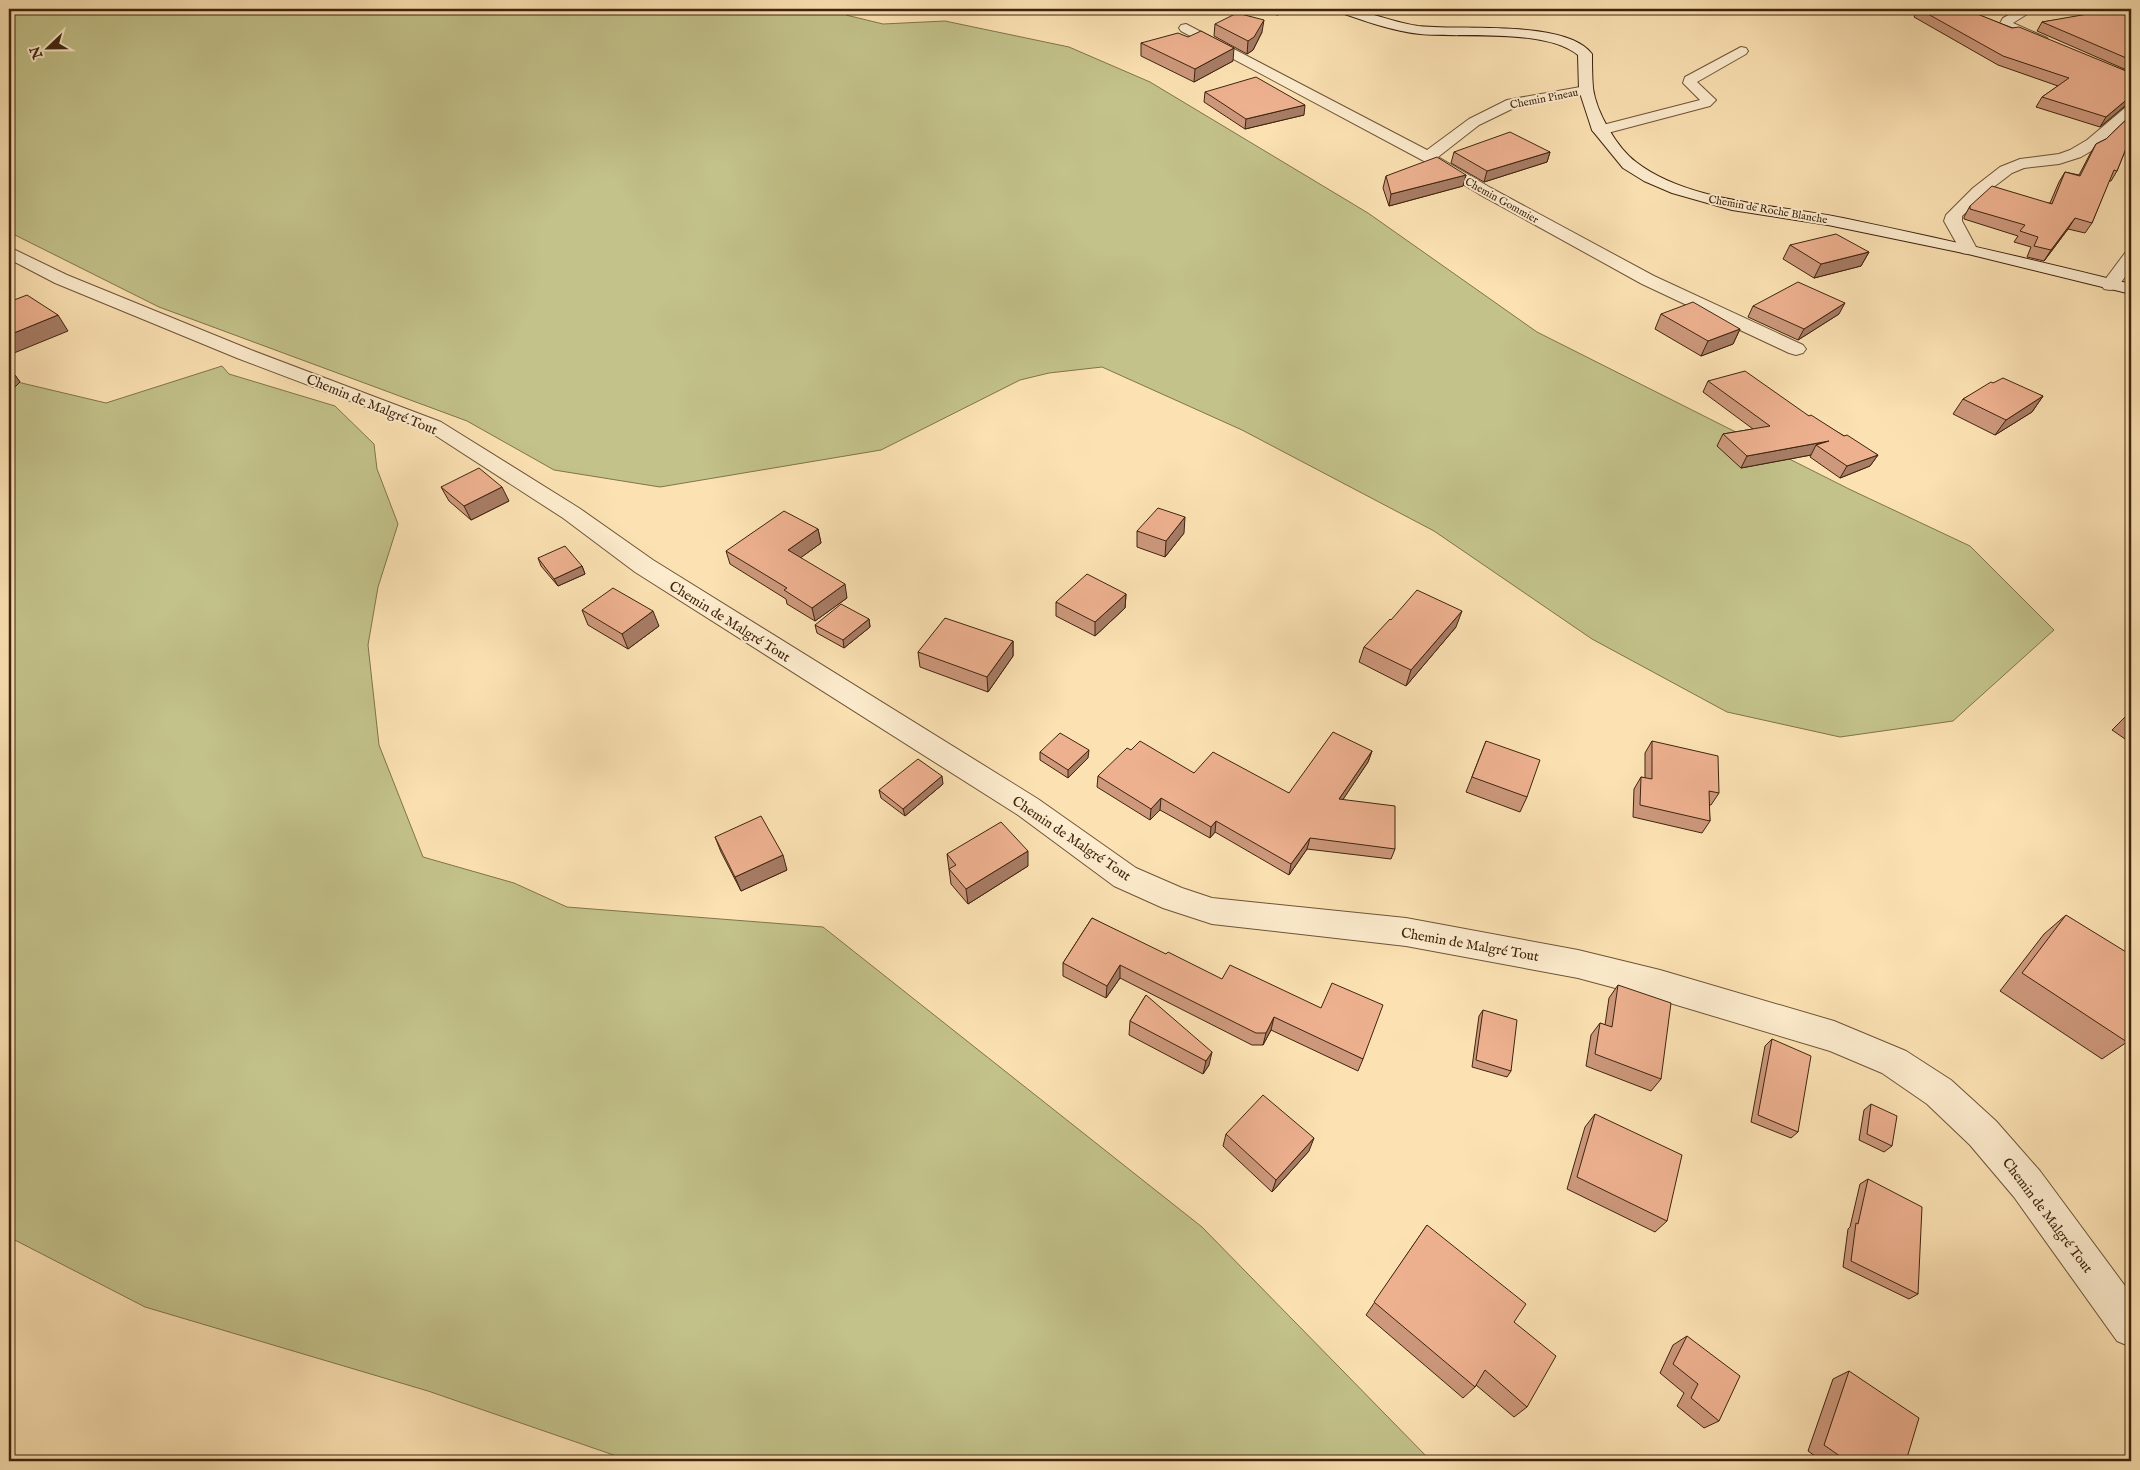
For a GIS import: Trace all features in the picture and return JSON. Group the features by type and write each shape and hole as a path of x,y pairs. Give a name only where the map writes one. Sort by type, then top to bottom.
{"street":[{"name":"Chemin de Roche Blanche","path":"1343,9 1379,22 1419,30 1540,35 1557,38 1576,46 1586,54 1586,90 1600,130 1629,165 1650,178 1678,190 1732,205 1828,220 1968,249 2131,290"},
{"path":"2029,9 2008,21 2006,25 2052,46"},
{"name":"Chemin Gommier","path":"1186,28 1428,157 1485,191 1648,280 1796,349"},
{"path":"1600,130 1705,103 1709,100 1690,83 1690,80 1741,51"},
{"name":"Chemin Pineau","path":"1428,157 1474,122 1512,103 1586,90"},
{"path":"1968,249 1953,221 1954,215 1987,185 2007,169 2026,163 2057,159 2076,154 2098,139 2131,110"},
{"name":"Chemin de Malgré Tout","path":"9,252 61,279 244,354 434,426 571,513 644,566 1028,807 1125,876 1174,899 1212,911 1406,932 1578,964 1660,985 1834,1037 1894,1062 1939,1092 1983,1134 2028,1184 2131,1326"},
{"path":"2110,285 2131,256"}],"shaded area":[{"path":"9,9 841,9 846,15 883,24 945,21 1069,47 1150,82 1368,213 1537,332 1849,489 1970,546 2054,630 1953,721 1840,737 1727,712 1592,639 1434,531 1242,430 1102,367 1049,373 1020,380 881,450 660,487 554,470 467,421 159,307 9,232"},
{"path":"222,366 229,374 335,406 374,444 377,469 398,524 378,587 368,645 379,745 423,857 514,883 567,907 823,927 1202,1227 1431,1461 631,1461 428,1391 145,1307 9,1237 9,864 14,852 9,825 9,380 106,403"}],"building":[{"path":"1919,9 1965,9 2012,28 2019,27 2131,73 2131,96 2106,117 2042,97 2069,78 2003,56"},
{"path":"2116,9 2131,9 2131,60 2042,22"},
{"path":"1237,13 1264,20 1254,37 1248,41 1215,24"},
{"path":"1201,31 1234,48 1195,69 1141,43 1178,33 1188,37"},
{"path":"1256,77 1305,105 1246,119 1205,92"},
{"path":"2131,115 2131,141 2129,141 2117,171 2114,170 2092,223 2075,218 2051,250 2034,246 2038,237 2020,231 2025,225 1970,209 1970,206 1992,186 2052,204 2065,172 2080,176 2096,144 2106,139"},
{"path":"1510,132 1550,152 1487,171 1454,152"},
{"path":"1437,157 1466,175 1391,194 1386,176"},
{"path":"1836,234 1869,252 1821,264 1790,245"},
{"path":"1798,282 1845,303 1804,329 1753,306"},
{"path":"27,295 58,315 9,335 9,302"},
{"path":"1693,302 1740,329 1708,341 1661,314"},
{"path":"1745,371 1809,416 1811,415 1844,436 1847,435 1878,455 1847,466 1816,445 1829,441 1747,456 1723,434 1770,426 1708,381"},
{"path":"2003,378 2043,396 2006,420 1963,399 1991,382 1993,383"},
{"path":"479,468 502,487 464,506 441,487"},
{"path":"1158,508 1185,517 1166,541 1137,531"},
{"path":"784,511 818,529 788,550 845,584 812,608 784,590 787,588 726,551"},
{"path":"565,546 582,566 554,579 538,558"},
{"path":"1087,574 1126,594 1095,622 1056,602"},
{"path":"613,588 653,611 622,634 582,610"},
{"path":"1417,590 1462,611 1411,670 1364,647"},
{"path":"841,604 869,619 843,640 815,625"},
{"path":"945,618 1013,641 987,677 918,652"},
{"path":"2131,713 2131,721 2125,717"},
{"path":"1333,732 1372,751 1339,799 1395,806 1395,849 1310,838 1291,864 1216,821 1211,827 1161,798 1151,809 1098,776 1127,748 1131,750 1140,741 1194,773 1213,752 1289,793"},
{"path":"1060,733 1089,750 1068,770 1040,752"},
{"path":"1486,741 1540,760 1527,797 1472,777"},
{"path":"1652,741 1718,756 1719,793 1709,791 1710,821 1640,805 1641,777 1652,779"},
{"path":"918,759 942,776 903,809 879,790"},
{"path":"761,816 783,855 735,877 715,837"},
{"path":"1001,822 1028,851 966,889 949,869 956,865 947,854"},
{"path":"2066,915 2131,955 2131,1036 2127,1042 2022,973"},
{"path":"1092,918 1166,954 1168,952 1222,979 1230,965 1321,1008 1332,983 1383,1005 1363,1059 1274,1017 1266,1033 1256,1033 1120,965 1107,986 1063,963"},
{"path":"1618,985 1671,1003 1661,1079 1595,1054 1600,1023 1612,1027"},
{"path":"1146,995 1212,1052 1206,1061 1130,1021"},
{"path":"1483,1010 1517,1020 1511,1071 1476,1060"},
{"path":"1772,1039 1811,1056 1798,1132 1758,1115"},
{"path":"1263,1095 1314,1138 1276,1180 1226,1134"},
{"path":"1871,1104 1897,1116 1892,1146 1867,1134"},
{"path":"1595,1114 1682,1155 1667,1221 1577,1177"},
{"path":"1868,1179 1922,1207 1918,1294 1851,1261 1856,1223 1858,1224"},
{"path":"1427,1225 1526,1304 1514,1322 1556,1356 1527,1407 1485,1370 1475,1387 1374,1302"},
{"path":"1687,1336 1740,1376 1719,1421 1691,1398 1698,1384 1673,1364"},
{"path":"1849,1371 1919,1418 1906,1461 1847,1461 1824,1445"}]}
